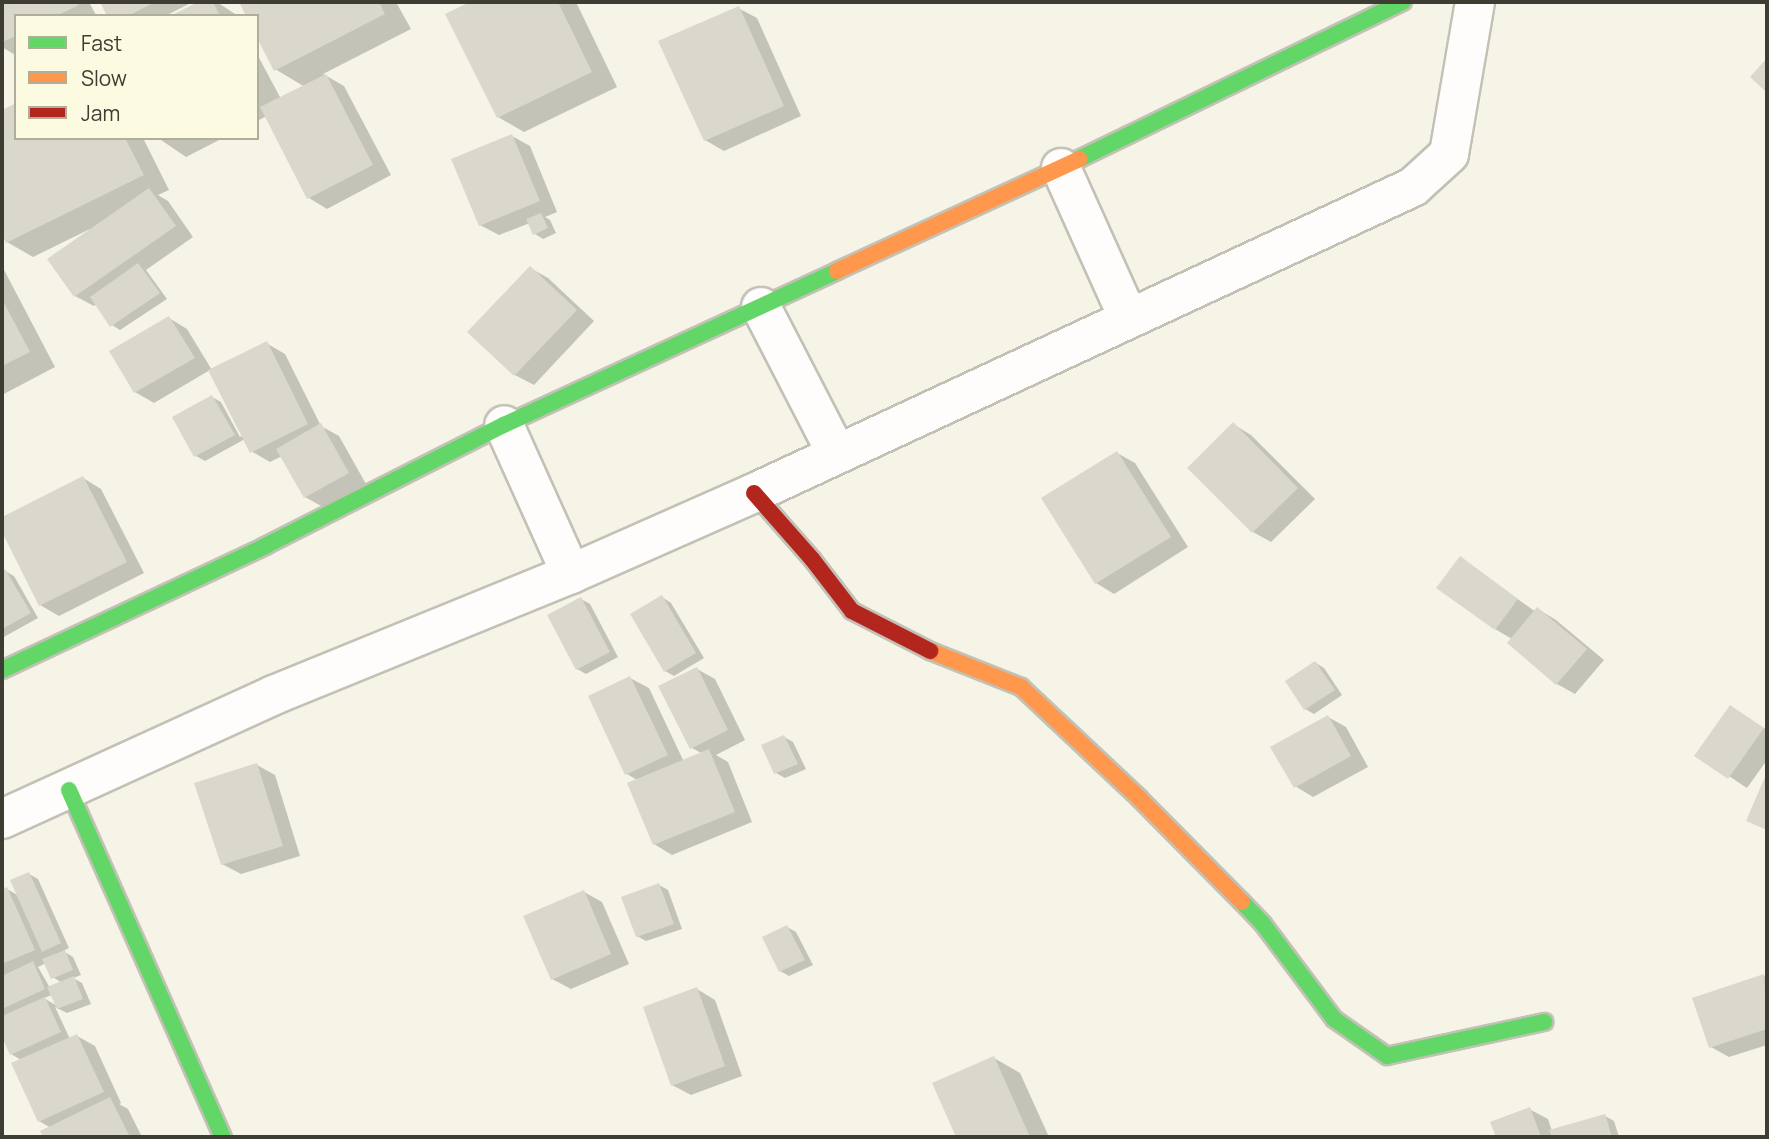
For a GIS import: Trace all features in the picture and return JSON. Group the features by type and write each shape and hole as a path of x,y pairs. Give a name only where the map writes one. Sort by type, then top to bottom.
{"street":[{"path":"2,670 265,547 505,425 1061,168 1403,2"},
{"path":"2,819 274,695 571,574 754,493 1128,317 1413,187 1449,154 1475,2"},
{"path":"1061,168 1128,317"},
{"path":"761,307 836,454"},
{"path":"505,425 571,574"},
{"path":"754,493 812,559 852,611 909,643 1021,687 1139,798 1263,924 1334,1019 1388,1056 1544,1022"},
{"path":"69,790 223,1137"}],"building":[{"path":"2,2 77,2 79,5 60,14 14,14 14,37 2,42"},
{"path":"100,2 155,2 132,14 106,14"},
{"path":"198,2 213,2 219,14 174,14"},
{"path":"239,2 379,2 385,14 274,71 259,42 259,14 245,14"},
{"path":"470,2 558,2 592,72 497,118 445,14"},
{"path":"739,6 784,106 704,141 658,41"},
{"path":"1767,58 1767,93 1750,77"},
{"path":"326,74 373,165 307,199 260,107"},
{"path":"14,104 14,140 126,140 144,175 6,243 2,235 2,110"},
{"path":"512,134 540,201 479,226 451,159"},
{"path":"149,188 176,226 74,297 47,259"},
{"path":"541,213 548,228 533,235 526,219"},
{"path":"138,263 160,293 110,327 90,297"},
{"path":"530,266 577,310 514,376 467,332"},
{"path":"2,299 30,352 2,366"},
{"path":"169,316 195,358 134,393 109,351"},
{"path":"267,341 308,424 250,453 208,370"},
{"path":"212,395 235,435 194,457 172,417"},
{"path":"1233,422 1298,488 1252,533 1187,468"},
{"path":"321,423 349,473 304,498 276,449"},
{"path":"1117,451 1171,537 1095,584 1041,498"},
{"path":"83,476 127,562 39,606 2,532 2,517"},
{"path":"1460,556 1518,599 1495,630 1436,588"},
{"path":"5,569 31,613 2,629 2,571"},
{"path":"662,595 696,653 664,672 630,614"},
{"path":"581,597 610,652 576,670 547,615"},
{"path":"1537,607 1587,649 1556,685 1507,643"},
{"path":"1315,661 1335,690 1304,710 1285,681"},
{"path":"697,667 728,730 690,749 658,686"},
{"path":"630,676 668,755 625,775 588,696"},
{"path":"1730,705 1764,728 1728,779 1694,756"},
{"path":"1328,715 1351,756 1294,788 1270,747"},
{"path":"784,735 798,764 774,774 761,745"},
{"path":"709,749 735,812 653,845 627,783"},
{"path":"257,763 283,846 221,865 194,783"},
{"path":"1767,772 1767,830 1746,821"},
{"path":"29,872 61,943 42,952 10,880"},
{"path":"659,883 674,924 636,937 621,897"},
{"path":"7,887 35,950 2,964 2,890"},
{"path":"584,890 611,954 551,980 523,916"},
{"path":"787,925 805,960 779,972 762,937"},
{"path":"65,950 73,970 51,979 42,959"},
{"path":"33,961 45,989 2,1009 2,976"},
{"path":"1764,974 1767,1029 1709,1048 1692,998"},
{"path":"74,976 83,999 57,1009 47,987"},
{"path":"697,987 725,1066 671,1086 643,1007"},
{"path":"45,997 61,1032 10,1055 2,1037 2,1016"},
{"path":"77,1034 104,1092 38,1122 11,1063"},
{"path":"994,1056 1030,1137 956,1137 932,1083"},
{"path":"110,1097 130,1137 43,1137 40,1131"},
{"path":"1530,1107 1541,1137 1496,1137 1490,1122"},
{"path":"1605,1114 1612,1137 1552,1137 1549,1130"}],"traffic: fast":[{"path":"1079,159 1403,2"},
{"path":"2,670 265,546 504,425 837,271"},
{"path":"69,790 223,1137"},
{"path":"1242,902 1263,924 1334,1019 1387,1056 1544,1022"}],"traffic: slow":[{"path":"837,271 1079,159"},
{"path":"930,651 1021,687 1139,798 1242,902"}],"traffic: jam":[{"path":"754,493 812,559 852,611 930,651"}]}
